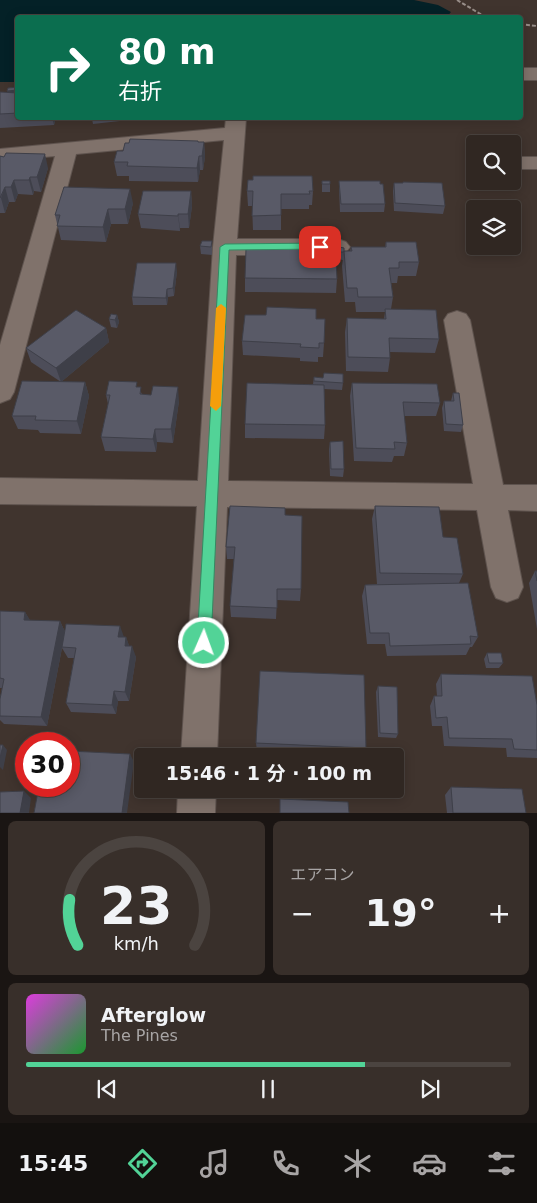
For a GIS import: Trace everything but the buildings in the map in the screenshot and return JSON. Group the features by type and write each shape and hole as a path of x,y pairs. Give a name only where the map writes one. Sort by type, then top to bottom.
{"street":[{"path":"523,74 537,74"},
{"path":"0,155 67,149 236,125 225,247 199,748"},
{"path":"0,392 67,149"},
{"path":"521,163 537,163"},
{"path":"225,247 338,247"},
{"path":"457,320 507,587"},
{"path":"0,491 537,498"},
{"path":"196,813 197,798"}],"path":[{"path":"457,0 482,15"},
{"path":"523,24 537,26"}],"water":[{"path":"0,0 414,0 438,5 451,12 448,15 15,15 15,82 0,82"}],"slow traffic":[{"path":"216,406 221,308"}],"route":[{"path":"204,643 225,247 320,247"}]}
